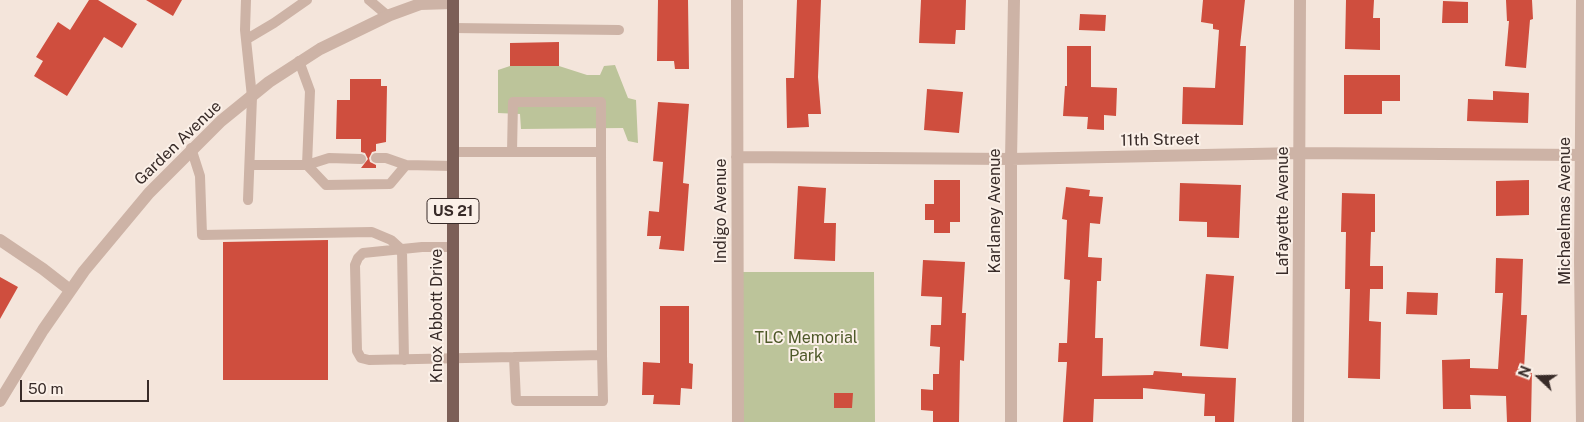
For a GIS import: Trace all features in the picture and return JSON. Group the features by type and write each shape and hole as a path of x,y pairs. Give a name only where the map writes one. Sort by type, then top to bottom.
{"main road":[{"name":"Knox Abbott Drive","path":"453,1 453,422"}],"street":[{"name":"Indigo Avenue","path":"737,0 738,422"},
{"name":"Karlaney Avenue","path":"1011,422 1011,159 1014,0"},
{"name":"Lafayette Avenue","path":"1298,422 1300,0"},
{"name":"Michaelmas Avenue","path":"1582,0 1582,422"},
{"name":"Garden Avenue","path":"0,401 70,290 149,193 191,148 221,121 269,82 299,61 388,16 420,4 453,1"},
{"name":"11th Street","path":"737,157 1011,159 1300,153 1583,155"},
{"path":"0,240 27,257 70,290"}],"lane":[{"path":"246,0 246,39 252,97 248,200"},
{"path":"246,39 274,23 307,0"},
{"path":"369,0 388,16"},
{"path":"453,28 619,30"},
{"path":"299,61 310,91 307,165 326,185 390,184 406,165"},
{"path":"512,152 513,102 601,102 602,401 516,401 514,357"},
{"path":"191,148 200,176 202,235 372,232 391,240 402,250 404,360"},
{"path":"453,152 601,152"},
{"path":"250,165 307,165 329,158 361,159"},
{"path":"376,158 386,158 406,165 453,166"},
{"path":"453,247 422,247 363,253 355,265 357,351 361,358 369,360 453,360 602,355"}],"green space":[{"path":"615,65 628,98 636,100 638,143 628,141 623,128 521,129 520,114 498,113 498,70 510,66 559,66 587,75 600,75 604,66"},
{"name":"TLC Memorial Park","path":"738,272 874,272 875,422 738,422"}],"building":[{"path":"89,0 98,0 137,24 122,48 104,37 67,96 34,76 43,61 36,57 58,22 70,30"},
{"path":"146,0 182,0 173,16"},
{"path":"658,0 688,0 689,69 675,69 674,61 657,61"},
{"path":"797,0 821,0 818,77 821,114 808,114 809,127 787,128 786,78 794,78"},
{"path":"921,0 966,0 965,30 956,30 955,44 919,43"},
{"path":"1203,0 1245,0 1240,46 1246,46 1243,125 1182,124 1183,87 1215,88 1219,30 1213,29 1213,24 1201,22"},
{"path":"1346,0 1374,0 1373,18 1380,18 1380,50 1345,49"},
{"path":"1506,0 1532,0 1533,19 1530,20 1526,68 1505,66 1509,21 1507,21"},
{"path":"1443,1 1468,2 1468,23 1442,23"},
{"path":"1080,14 1106,15 1105,31 1079,30"},
{"path":"559,42 559,66 510,66 510,43"},
{"path":"1067,46 1091,46 1091,87 1117,88 1116,116 1104,115 1104,130 1087,129 1088,117 1063,116 1065,86 1067,86"},
{"path":"1344,75 1400,75 1400,101 1382,101 1382,114 1344,114"},
{"path":"350,79 381,79 381,86 387,86 386,142 376,144 376,151 372,152 369,158 370,162 376,165 376,168 361,168 368,159 365,153 361,152 361,139 336,139 337,100 350,100"},
{"path":"927,89 963,92 959,133 924,130"},
{"path":"1493,91 1529,93 1528,123 1467,121 1468,99 1493,100"},
{"path":"658,102 689,104 683,183 689,184 684,251 659,249 661,236 647,236 649,211 659,212 663,162 653,161"},
{"path":"934,180 960,180 960,222 950,222 950,233 934,233 934,220 925,220 925,204 934,204"},
{"path":"1529,180 1529,215 1496,216 1496,181"},
{"path":"1180,183 1241,185 1239,238 1207,237 1207,222 1179,221"},
{"path":"798,186 826,188 824,223 836,223 835,261 794,259"},
{"path":"1066,187 1090,190 1089,196 1103,197 1100,224 1090,223 1088,257 1102,258 1101,281 1097,281 1095,338 1103,338 1102,376 1153,375 1154,371 1182,373 1182,376 1236,378 1234,422 1215,422 1215,416 1204,416 1205,394 1143,388 1143,399 1094,399 1093,422 1063,422 1067,362 1058,362 1059,343 1067,343 1070,280 1064,279 1067,220 1062,219"},
{"path":"1342,193 1375,194 1375,232 1371,232 1370,266 1383,266 1383,289 1370,289 1369,321 1381,322 1380,379 1348,378 1350,289 1345,289 1346,232 1341,232"},
{"path":"328,240 328,380 223,380 223,242"},
{"path":"1496,258 1523,259 1521,315 1527,315 1524,369 1532,369 1531,422 1507,422 1506,396 1470,395 1471,409 1443,409 1442,360 1470,359 1470,368 1498,369 1503,293 1495,293"},
{"path":"923,260 965,262 962,313 966,313 964,361 960,360 959,422 933,422 933,411 921,410 921,389 933,390 933,374 939,374 940,347 930,346 931,325 941,325 942,297 921,296"},
{"path":"1206,274 1234,276 1228,349 1200,346"},
{"path":"0,277 18,287 0,319"},
{"path":"1407,292 1438,293 1437,315 1406,314"},
{"path":"660,306 689,306 689,363 693,364 692,389 681,388 680,405 653,404 654,395 642,395 643,362 660,363"},
{"path":"834,393 853,393 852,408 834,408"}]}
